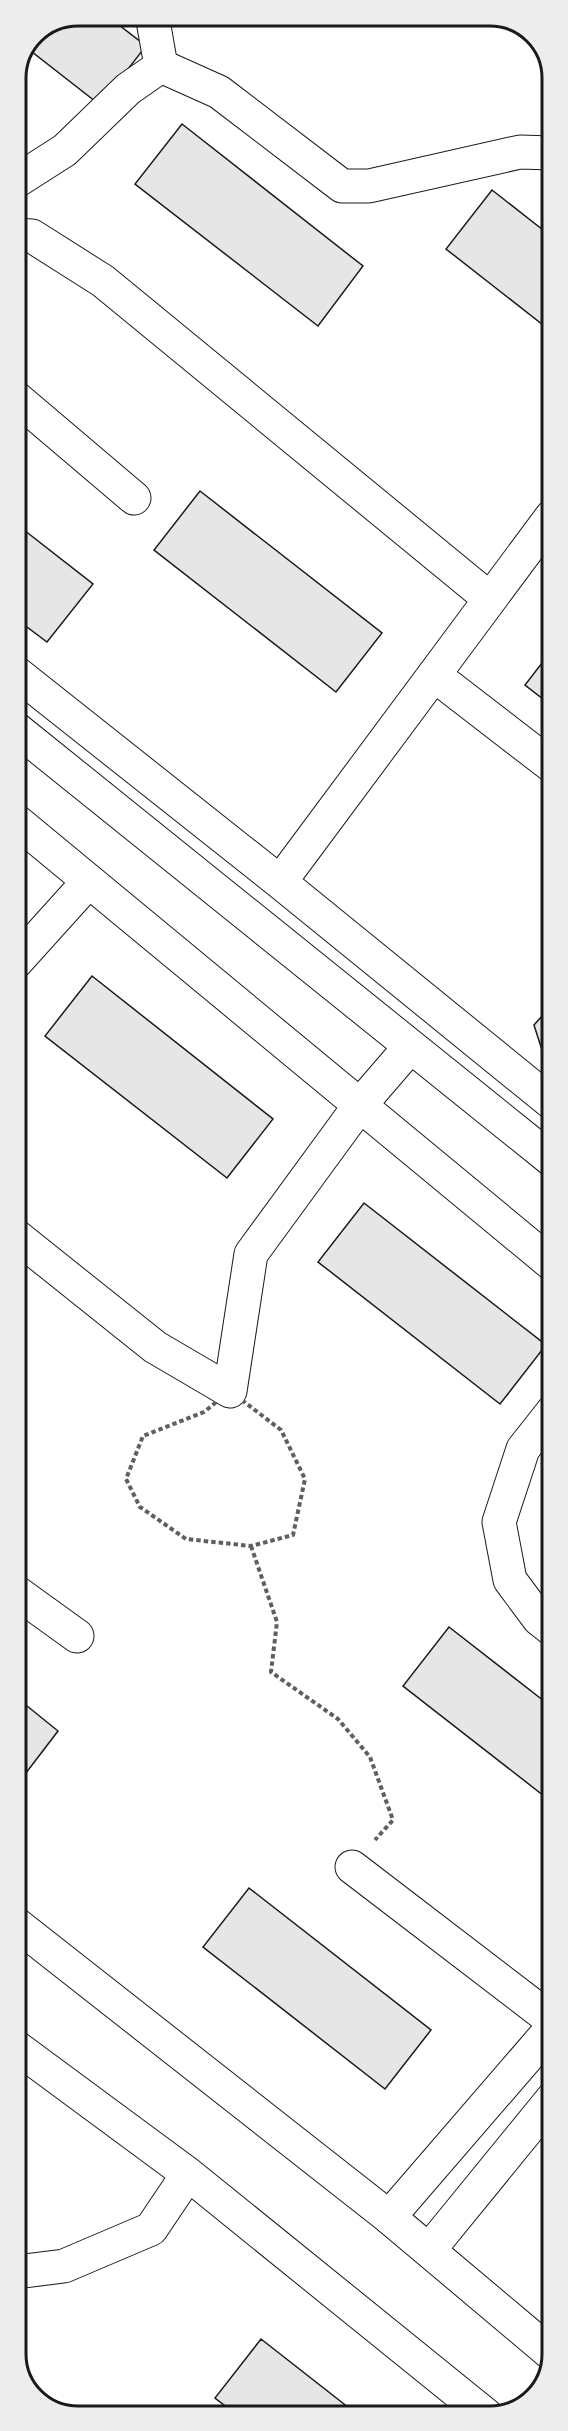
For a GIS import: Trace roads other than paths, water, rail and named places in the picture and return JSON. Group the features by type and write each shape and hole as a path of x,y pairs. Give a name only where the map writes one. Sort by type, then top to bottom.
{"street":[{"path":"154,26 162,66"},
{"path":"162,66 219,92 342,186 369,186 520,152 543,153"},
{"path":"26,175 65,150 128,89 162,66"},
{"path":"26,236 32,236 103,281 490,599"},
{"path":"26,406 134,498"},
{"path":"280,882 543,528"},
{"path":"434,675 543,759"},
{"path":"26,681 280,882 543,1096"},
{"path":"26,737 543,1153"},
{"path":"26,829 543,1257"},
{"path":"26,951 89,881"},
{"path":"26,1244 155,1347 230,1391 251,1254 360,1105 410,1047"},
{"path":"543,1424 523,1449 499,1522 510,1581 543,1622"},
{"path":"26,1600 76,1636"},
{"path":"352,1867 543,2014"},
{"path":"26,1932 389,2217 543,2347"},
{"path":"389,2217 543,2039"},
{"path":"26,2054 188,2174 475,2406"},
{"path":"429,2250 543,2110"},
{"path":"26,2271 64,2266 151,2229 188,2174"}]}
